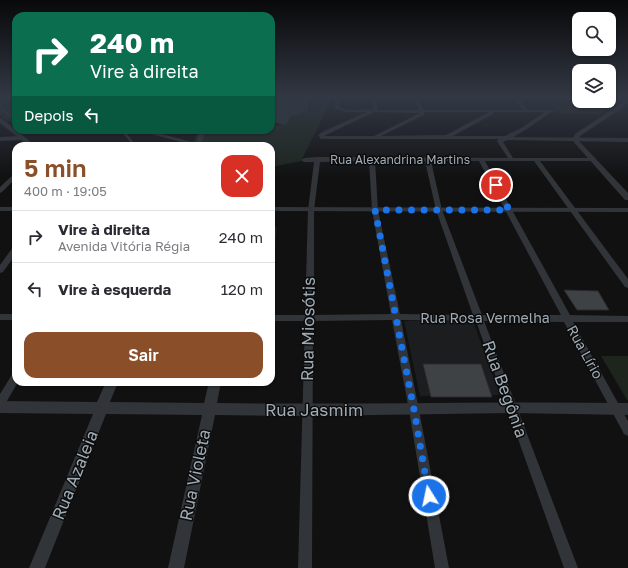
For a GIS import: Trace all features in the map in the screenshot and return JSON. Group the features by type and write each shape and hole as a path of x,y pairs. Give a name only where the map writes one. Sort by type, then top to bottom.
{"street":[{"path":"344,124 322,133 321,136 323,138 446,137 628,140"},
{"path":"374,138 404,124"},
{"path":"446,137 471,124"},
{"path":"512,160 500,141 531,124"},
{"path":"575,140 577,135 595,124"},
{"path":"18,134 28,142"},
{"path":"156,134 185,142"},
{"path":"0,138 23,138"},
{"path":"575,140 628,198"},
{"path":"621,140 628,146"},
{"name":"Rua Miosótis","path":"305,568 311,210 317,159"},
{"name":"Rua Alexandrina Martins","path":"304,160 593,159"},
{"path":"372,160 375,210 414,410 442,568"},
{"name":"Rua Begônia","path":"428,160 439,210 480,317 511,407 571,568"},
{"name":"Rua Lírio","path":"482,160 566,318 622,409 628,431"},
{"path":"536,160 628,285"},
{"path":"0,191 12,179"},
{"path":"275,208 311,210 628,210"},
{"path":"0,209 12,209"},
{"path":"0,270 12,254"},
{"path":"0,317 12,317"},
{"name":"Rua Rosa Vermelha","path":"275,318 480,317 628,319"},
{"path":"0,403 12,383"},
{"name":"Rua Azaleia","path":"37,568 110,386"},
{"name":"Rua Violeta","path":"176,568 214,386"},
{"name":"Rua Jasmim","path":"0,407 209,410 414,410 511,407 622,409"}],"lane":[{"path":"125,134 132,142"}],"shaded area":[{"path":"285,124 320,124 301,161 275,166 275,142 174,142 194,141 197,134 275,134 275,126 284,125"},
{"path":"275,227 277,227 275,250"},
{"path":"404,321 473,321 500,395 420,396"},
{"path":"601,356 628,356 628,400 627,400"}],"building":[{"path":"564,290 598,291 609,310 577,310"},
{"path":"423,364 481,364 492,397 431,397"}],"route":[{"path":"429,496 414,410 375,210 509,210 496,185"}]}
